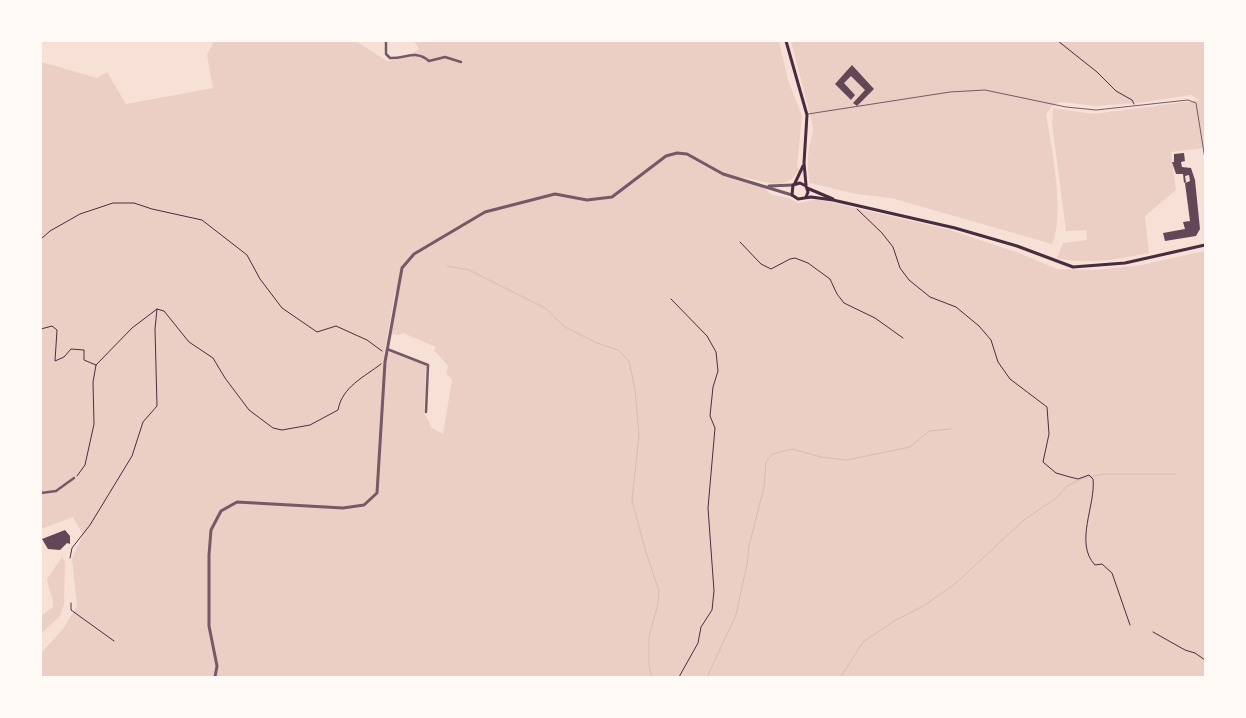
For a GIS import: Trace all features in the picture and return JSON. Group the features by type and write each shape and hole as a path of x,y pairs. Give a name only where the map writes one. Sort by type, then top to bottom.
{"main road":[{"path":"786,41 807,115 804,163 807,187 806,197"},
{"path":"804,163 794,184 792,194 798,199 806,197 833,200 1017,246 1073,267 1125,263 1205,245"},
{"path":"794,184 800,182 833,200"}],"street":[{"path":"386,41 386,54 390,58 415,54 429,61 445,57 461,62"},
{"path":"215,677 217,666 209,626 209,555 212,530 221,511 237,502 343,508 364,505 377,493 386,351 402,268 414,254 485,212 555,194 587,200 612,197 666,156 677,153 687,154 723,174 792,194"},
{"path":"765,185 794,184"},
{"path":"386,351 406,355 428,365 426,412"},
{"path":"41,492 56,491 74,478"}],"lane":[{"path":"807,115 950,92 986,90 1076,108 1096,110 1188,100 1196,103 1205,159"}],"path":[{"path":"1058,41 1097,72 1116,91 1132,100 1135,106"},
{"path":"41,239 50,231 80,214 113,203 134,203 152,209 196,218 211,225 247,255 260,279 282,308 317,332 336,326 386,351"},
{"path":"852,205 882,233 893,247 900,268 909,280 930,297 956,307 979,326 990,340 998,362 1010,379 1046,407 1048,434 1043,462 1056,473 1078,479 1089,475 1093,479 1092,505 1086,542 1090,560 1095,565 1102,564 1112,573 1130,624"},
{"path":"740,242 761,264 771,269 790,259 796,258 808,263 830,279 837,294 844,303 875,318 903,338"},
{"path":"671,299 707,336 716,352 718,371 713,388 710,416 714,428 708,508 714,591 712,610 700,627 698,643 679,677"},
{"path":"74,478 85,465 94,424 93,382 96,365 132,328 157,309"},
{"path":"157,309 164,311 189,342 214,358 225,378 249,410 273,428 282,430 310,425 338,410 340,400 346,390 385,362"},
{"path":"70,558 72,548 90,525 132,456 143,422 157,406 154,328 157,309"},
{"path":"41,329 52,326 57,330 54,347 55,361 64,357 71,349 84,350 84,360 96,365"},
{"path":"71,602 70,610 114,641"},
{"path":"1153,632 1205,660"}],"shaded area":[{"path":"214,41 356,41 387,61 405,58 419,49 414,41 779,41 788,80 802,116 797,167 799,169 788,182 773,183 739,177 739,181 761,186 772,195 789,198 798,203 817,199 950,230 1019,253 1057,269 1096,270 1141,265 1205,251 1205,677 41,677 41,653 63,629 77,606 72,558 83,535 73,517 41,529 41,62 97,78 107,72 126,104 213,88 207,55","holes":["395,292 398,293 391,334 400,335 403,333 436,347 434,350 448,366 446,373 452,380 443,434 432,428 424,412 426,365 392,352 384,354"]},
{"path":"791,41 1205,41 1205,148 1171,152 1176,190 1145,216 1149,253 1092,261 1057,258 1063,243 1087,240 1086,230 1066,231 1052,123 1053,108 1093,114 1200,100 1191,95 1138,103 1096,106 1061,102 1051,107 1046,115 1054,162 1057,199 1056,232 1052,244 891,198 856,194 810,183 808,158 813,127"},
{"path":"62,557 65,562 64,605 60,616 41,634 41,616 53,607 47,579"}],"building":[{"path":"852,65 874,89 857,106 853,103 865,90 851,76 844,83 855,95 851,100 835,84"},
{"path":"1184,153 1185,161 1181,162 1182,167 1191,168 1195,180 1200,229 1196,236 1165,241 1163,233 1185,229 1183,222 1190,221 1185,183 1190,181 1189,175 1185,176 1186,182 1184,183 1183,174 1176,174 1172,162 1174,162 1174,154"},
{"path":"65,530 70,536 70,544 67,543 60,550 48,549 42,539"}],"waterway":[{"path":"447,266 469,270 545,308 565,327 597,343 618,350 629,361 635,389 639,435 632,500 659,591 658,604 649,636 649,666 652,677"},
{"path":"707,677 736,615 749,546 764,487 766,462 772,454 792,449 821,457 847,460 910,447 929,431 951,429"},
{"path":"841,677 863,642 894,621 925,605 956,583 1024,520 1056,498 1067,486 1081,479 1103,474 1176,474"}]}
